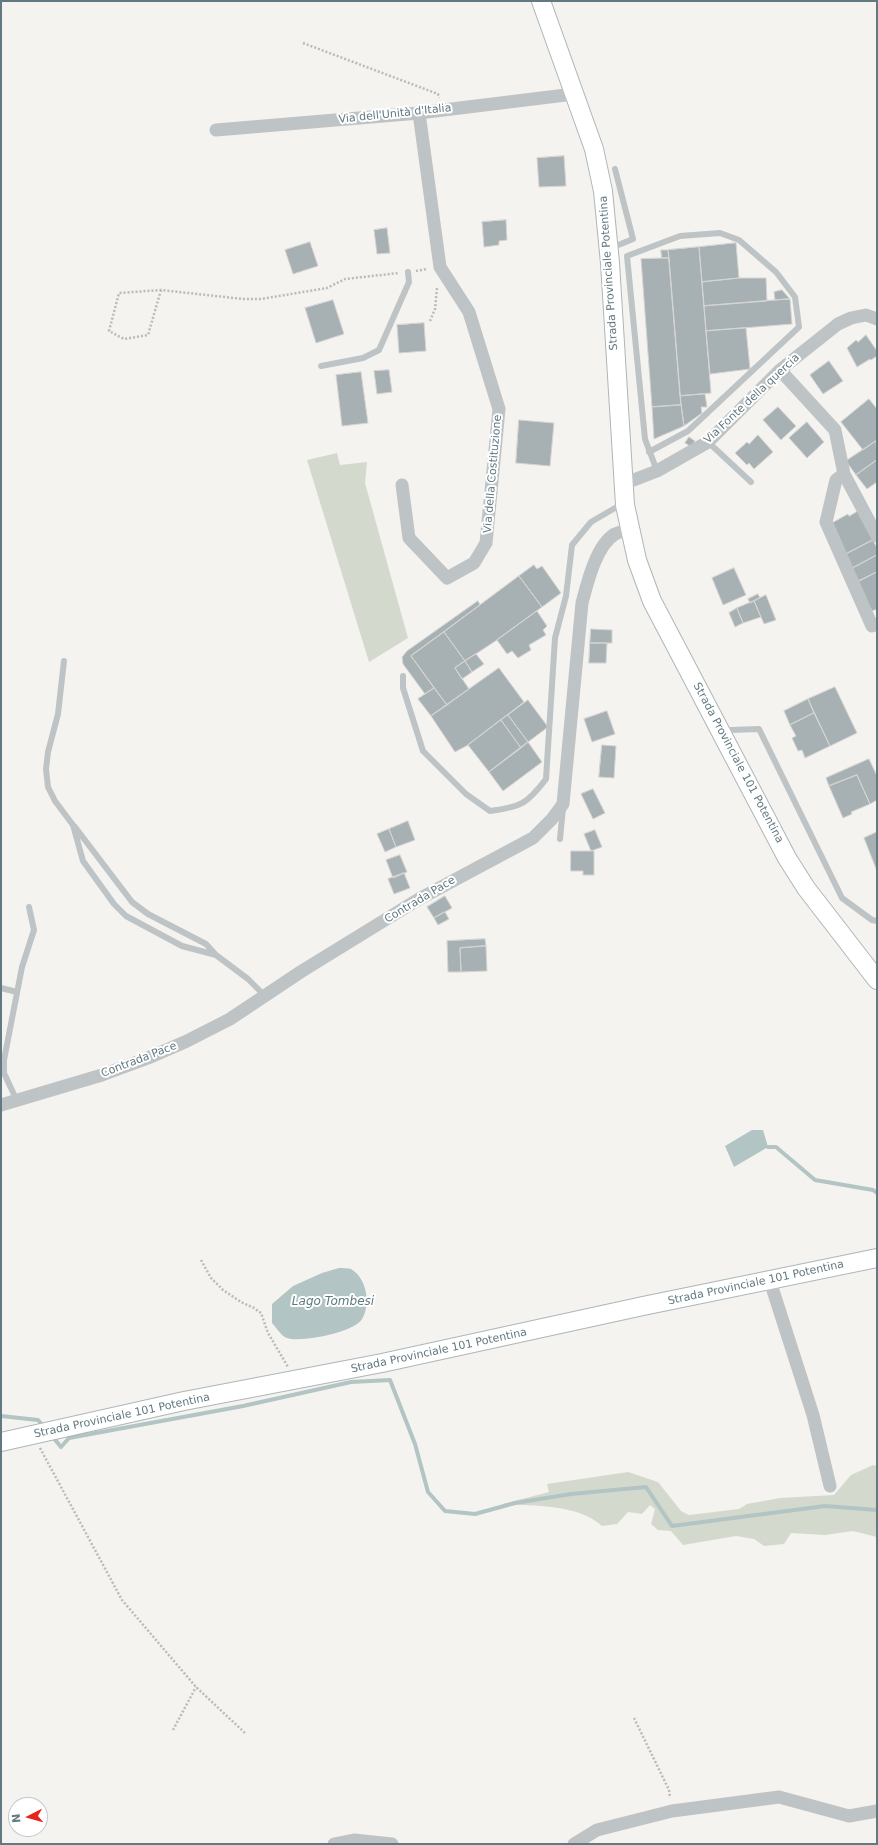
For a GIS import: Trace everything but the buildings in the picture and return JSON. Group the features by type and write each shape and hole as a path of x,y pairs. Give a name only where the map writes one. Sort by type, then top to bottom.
{"main road":[{"name":"Strada Provinciale Potentina","path":"541,1 594,149 603,191 609,246 625,505 630,530"},
{"name":"Strada Provinciale 101 Potentina","path":"630,530 637,560 652,601 787,858 806,888 877,980"},
{"name":"Strada Provinciale 101 Potentina","path":"1,1442 184,1401 390,1362 643,1306 877,1258"}],"street":[{"name":"Via dell'Unità d'Italia","path":"216,130 442,110 574,94"},
{"name":"Via della Costituzione","path":"402,485 409,538 447,578 474,563 486,543 499,410 469,312 440,267 419,112"},
{"name":"Via Fonte della quercia","path":"624,482 657,472 708,442 780,370 838,324 851,318 866,315 877,319"},
{"path":"780,370 835,430 844,474 877,536"},
{"path":"844,474 836,480 826,522 872,626 877,624"},
{"path":"563,804 582,603 588,582 603,547 615,534 630,530"},
{"name":"Contrada Pace","path":"1,1105 102,1075 148,1058 187,1041 230,1019 419,899 533,838 563,804"},
{"path":"770,1281 813,1415 830,1486"},
{"path":"574,1844 597,1830 672,1811 779,1797 850,1816 877,1811"},
{"path":"334,1844 354,1840 392,1844"}],"lane":[{"path":"609,246 616,246 633,239 615,169"},
{"path":"649,452 688,432 799,327 795,297 776,272 739,240 720,234 680,236 627,256 645,439 649,452 657,472"},
{"path":"321,366 363,358 379,350 409,282 408,272"},
{"path":"708,442 751,482"},
{"path":"403,676 403,688 423,751 466,794 490,811 514,808 534,796 546,779 556,638 566,596 572,544 591,522 615,508 625,505"},
{"path":"64,661 58,714 48,752 46,769 48,787 55,801 132,902 148,914 206,944 216,955 248,979 264,996"},
{"path":"723,734 731,730 759,729 842,898 872,920 877,921"},
{"path":"560,839 563,804"},
{"path":"73,825 83,861 114,904 126,916 182,946 216,955"},
{"path":"17,1101 4,1073 4,1060 22,967 34,930 29,907"},
{"path":"1,988 17,992"}],"path":[{"path":"302,43 438,94 442,110"},
{"path":"161,290 148,335 124,338 109,331 119,293 161,290 243,299 261,299 327,288 345,279 440,267 434,309 430,321"},
{"path":"200,1260 211,1278 223,1290 241,1302 254,1308 261,1314 268,1333 285,1360 291,1381"},
{"path":"45,1433 122,1600 196,1687 245,1733"},
{"path":"173,1730 196,1687"},
{"path":"634,1718 668,1790 672,1811"}],"shaded area":[{"path":"337,453 340,465 367,462 365,483 408,638 369,662 307,460"},
{"path":"873,1465 877,1466 877,1537 853,1531 825,1535 791,1533 784,1544 764,1546 754,1539 736,1536 683,1545 671,1531 658,1530 651,1524 655,1509 650,1505 642,1514 628,1512 617,1524 602,1526 592,1519 568,1510 542,1506 503,1504 549,1492 547,1484 628,1472 658,1482 681,1511 689,1515 739,1509 747,1504 780,1498 834,1495 851,1475"}],"water":[{"path":"752,1130 763,1130 768,1147 734,1167 725,1146"},
{"name":"Lago Tombesi","path":"339,1268 351,1269 361,1279 364,1285 367,1299 365,1313 362,1319 357,1324 349,1328 315,1338 294,1339 287,1338 283,1335 272,1323 272,1304 293,1286 322,1273"}],"waterway":[{"path":"768,1147 776,1147 815,1180 873,1190 877,1193"},
{"path":"52,1436 61,1447 69,1438 243,1406 351,1382 390,1380 415,1444 428,1492 445,1511 475,1514 515,1503 571,1494 646,1487 672,1526 825,1506 877,1510"},
{"path":"1,1416 38,1420 45,1428"}]}
